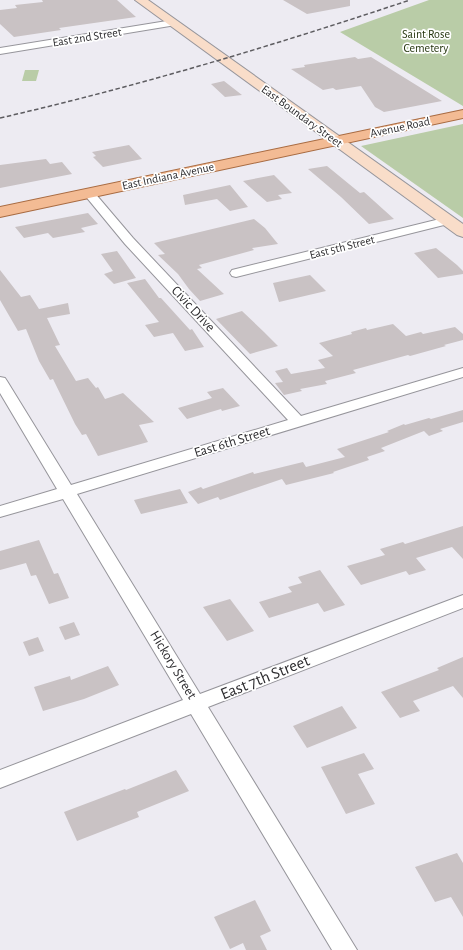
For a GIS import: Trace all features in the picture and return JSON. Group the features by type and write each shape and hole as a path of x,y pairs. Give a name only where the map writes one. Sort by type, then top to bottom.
{"main road":[{"name":"Avenue Road","path":"336,141 463,114"},
{"name":"East Indiana Avenue","path":"0,212 336,141"}],"street":[{"name":"East Boundary Street","path":"141,0 463,232"},
{"name":"East 2nd Street","path":"0,51 173,23"},
{"name":"Civic Drive","path":"89,193 129,241 298,422"},
{"name":"East 5th Street","path":"236,273 448,221"},
{"name":"East 6th Street","path":"0,512 463,372"},
{"name":"Hickory Street","path":"0,381 345,950"},
{"name":"East 7th Street","path":"0,779 463,601"}],"green space":[{"name":"Saint Rose Cemetery","path":"429,0 463,0 463,106 340,32"},
{"path":"25,70 39,70 36,81 22,81"},
{"path":"463,124 463,218 361,146"}],"building":[{"path":"42,0 117,0 136,17 59,28 61,30 14,37 0,24 0,10 17,8 15,5 43,2"},
{"path":"283,0 350,0 350,6 307,14"},
{"path":"355,57 358,59 371,57 442,101 384,112 375,107 361,86 336,90 333,88 323,90 291,69 305,67 304,65"},
{"path":"224,81 242,95 225,97 211,84"},
{"path":"129,145 142,159 103,167 93,157 96,156 92,152"},
{"path":"46,159 50,164 62,162 72,174 0,188 0,165"},
{"path":"327,166 360,193 364,192 394,219 369,224 341,197 308,169"},
{"path":"274,175 292,193 278,195 282,199 267,202 243,181"},
{"path":"230,185 248,207 230,211 217,199 185,205 183,195"},
{"path":"88,213 98,224 81,228 85,232 53,238 48,233 24,238 15,227"},
{"path":"254,219 265,228 278,244 252,248 254,250 199,265 202,268 197,269 224,294 200,301 178,274 158,255 165,254 154,243"},
{"path":"436,248 457,265 463,271 463,274 438,278 414,253"},
{"path":"117,251 136,278 114,284 104,274 113,271 101,254"},
{"path":"0,270 21,297 30,295 39,309 68,303 70,314 47,318 60,345 55,346 76,381 88,378 96,388 98,387 105,399 123,393 154,422 139,425 148,442 98,456 86,434 82,435 75,424 53,379 50,380 39,361 26,329 18,331 0,300"},
{"path":"310,275 326,291 279,302 273,283"},
{"path":"145,279 159,298 161,298 190,330 192,329 204,347 185,351 173,333 154,337 145,325 159,322 127,283"},
{"path":"242,311 278,346 250,354 216,319"},
{"path":"393,324 406,336 421,332 423,334 455,327 463,334 463,340 410,356 408,355 353,370 356,373 325,381 327,384 300,389 302,391 284,395 275,383 283,382 275,371 287,368 291,374 325,368 318,360 333,356 319,343 352,334 351,332 366,328 367,330"},
{"path":"223,388 240,406 222,411 221,409 187,419 178,408 212,398 207,392"},
{"path":"463,410 463,422 440,429 443,431 429,436 424,431 381,448 385,451 367,457 369,460 333,472 334,473 286,485 282,479 220,500 218,497 198,504 188,492 201,487 203,489 253,472 254,474 303,462 306,467 345,457 337,449 389,432 387,431 404,424 405,425 429,418 431,419"},
{"path":"180,489 188,503 141,514 134,500"},
{"path":"463,526 463,559 452,547 416,558 426,570 409,575 406,571 361,585 347,566 385,555 380,549 403,542 405,544"},
{"path":"39,540 54,574 58,573 69,598 49,604 36,575 31,576 26,563 0,570 0,551"},
{"path":"320,570 345,605 324,612 318,603 269,618 259,602 292,592 288,587 302,583 298,577"},
{"path":"230,599 254,631 227,641 203,607"},
{"path":"74,622 80,635 65,640 59,627"},
{"path":"38,637 44,651 29,656 23,642"},
{"path":"463,657 463,698 453,686 413,701 420,711 400,718 381,692 439,670 437,668"},
{"path":"108,666 119,685 84,699 43,711 34,687 70,676 71,680"},
{"path":"342,706 357,728 307,748 293,726"},
{"path":"364,753 374,769 358,774 375,804 346,814 321,767"},
{"path":"176,770 189,791 137,812 139,817 77,841 64,812"},
{"path":"457,853 463,863 463,917 451,897 435,902 415,867"},
{"path":"255,900 271,931 260,936 267,950 246,950 243,943 230,949 214,917"}],"railway":[{"path":"0,118 52,106 206,64 309,33 410,0"}]}
